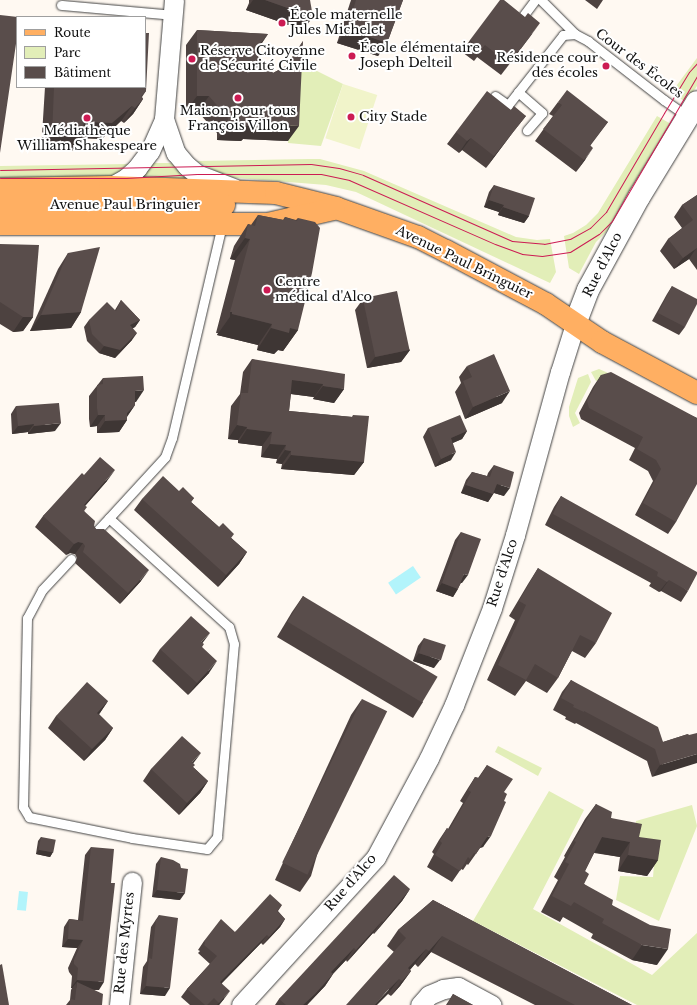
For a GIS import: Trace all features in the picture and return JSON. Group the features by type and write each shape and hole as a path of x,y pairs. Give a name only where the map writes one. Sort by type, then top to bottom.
{"main road":[{"name":"Avenue Paul Bringuier","path":"0,189 110,187 249,199"},
{"name":"Avenue Paul Bringuier","path":"0,205 249,199 276,193 296,207 336,208 418,237 542,302 607,345 697,393"},
{"path":"0,224 268,224 296,207"}],"street":[{"path":"110,187 126,178 137,168 150,151 164,120 173,8"},
{"name":"Rue d'Alco","path":"241,1005 376,857 429,758 454,705 492,608 515,535 560,372 575,324 591,285 639,197 692,109"},
{"path":"164,120 176,153 188,166 197,174 249,199"},
{"name":"Rue des Myrtes","path":"118,1005 132,882"},
{"path":"420,1005 429,995 443,989 458,987 492,1005"}],"lane":[{"path":"523,16 535,0"},
{"name":"Cour des Écoles","path":"541,0 574,34 588,41 664,100 692,109"},
{"path":"61,5 173,8"},
{"name":"Cour des Écoles","path":"495,96 508,105 563,34 574,34"},
{"path":"518,92 542,113 527,130"},
{"path":"92,536 165,457 172,438 222,223"},
{"path":"71,560 42,590 26,618 23,807 29,817 132,838 207,849 217,837 234,644 229,627 109,518"}],"green space":[{"path":"697,58 697,86 686,102 671,93"},
{"path":"301,68 315,70 343,84 321,146 288,143 294,73"},
{"name":"City Stade","path":"343,84 377,95 360,149 325,138"},
{"path":"657,116 671,124 611,227 596,242 579,274 569,268 564,236 573,233 586,225 598,213"},
{"path":"320,159 364,171 516,237 537,240 550,239 556,272 550,283 356,192 326,185 226,177 197,161"},
{"path":"147,163 178,163 198,178 128,181"},
{"path":"129,164 116,174 102,181 0,185 0,166"},
{"path":"599,369 615,376 596,381 591,372"},
{"path":"588,374 591,382 575,413 580,423 573,427 569,416 569,407 578,378"},
{"path":"498,746 542,768 538,776 495,752"},
{"path":"549,791 584,810 533,909 652,975 697,933 697,1005 637,1005 473,921"},
{"path":"692,805 697,826 659,921 616,900 620,876 653,877 655,852 633,848 636,821"}],"water":[{"path":"413,566 421,578 396,594 388,583"},
{"path":"19,891 28,892 26,911 17,910"}],"building":[{"path":"265,0 310,0 313,17"},
{"path":"356,0 403,0 387,43 347,29"},
{"path":"500,0 504,0 525,17 528,13 540,23 509,64 485,45 482,49 470,40"},
{"path":"0,15 16,17 16,44 0,153"},
{"name":"Maison pour tous François Villon","path":"197,30 268,34 259,45 256,54 273,73 288,65 303,41 299,126 252,124 252,126 228,125 228,118 209,96 197,96"},
{"name":"Médiathèque William Shakespeare","path":"146,33 149,33 146,91 141,96 143,99 135,108 132,106 112,123 84,122 82,136 52,136 54,88 146,88"},
{"path":"567,90 608,122 590,145 593,148 584,160 543,129 562,105 558,102"},
{"path":"487,91 511,110 514,106 526,116 494,156 471,138 467,141 456,132"},
{"path":"494,185 535,198 529,216 503,207 504,205 489,200"},
{"path":"697,195 697,248 683,258 668,239 693,220 682,205"},
{"name":"Centre médical d'Alco","path":"258,215 284,220 285,217 297,221 298,218 315,222 320,228 312,273 298,330 290,328 289,333 271,328 272,324 232,314 232,312 230,312 250,239 245,238 248,224 255,226"},
{"path":"0,244 39,245 33,317 23,317 0,302"},
{"path":"100,247 81,312 41,315 68,253"},
{"path":"672,286 697,299 697,304 685,327 658,313"},
{"path":"397,291 409,350 375,357 363,298"},
{"path":"121,300 140,320 130,325 137,333 120,350 104,346 92,334 89,320 107,302 116,311"},
{"path":"494,354 510,391 473,407 463,381 472,377 467,366"},
{"path":"252,359 345,374 344,389 323,386 323,384 292,380 289,411 353,417 353,415 369,416 364,462 291,455 291,451 285,450 286,445 270,444 272,432 247,429 247,427 237,425 241,393 248,393"},
{"path":"611,372 697,418 697,484 676,522 643,503 661,469 656,460 637,449 643,437 589,408 587,401 601,375"},
{"path":"143,376 144,390 135,391 135,405 127,413 127,420 105,421 105,415 98,415 97,385 103,384 103,378"},
{"path":"59,403 61,423 18,426 16,406"},
{"path":"460,415 467,431 451,438 456,452 441,459 428,428"},
{"path":"100,457 115,470 84,505 87,507 84,511 95,521 94,526 96,529 104,529 149,570 128,593 83,552 85,546 83,543 78,542 74,544 43,516 82,473 84,475"},
{"path":"494,465 514,472 510,488 497,484 493,494 466,485 472,472 490,477"},
{"path":"163,476 179,491 183,487 194,498 191,502 219,527 223,523 234,534 231,538 247,552 226,575 142,499"},
{"path":"561,496 697,572 688,591 669,580 667,582 657,576 658,572 553,514"},
{"path":"461,532 481,539 468,575 464,574 458,589 442,583"},
{"path":"538,568 612,613 596,643 580,635 558,678 535,664 526,680 498,665 526,605 519,601"},
{"path":"303,596 438,677 422,703 288,622"},
{"path":"191,616 210,633 201,642 204,644 202,647 217,661 197,683 160,649"},
{"path":"424,638 446,645 441,660 419,653"},
{"path":"571,680 658,727 663,742 688,734 697,733 697,754 660,765 655,749 584,711 573,707 574,705 561,698"},
{"path":"87,682 108,701 97,713 113,728 92,749 56,716"},
{"path":"362,699 387,711 307,875 282,863"},
{"path":"182,736 201,753 192,762 195,765 193,767 208,781 187,803 151,769"},
{"path":"487,765 513,779 504,792 507,794 504,801 506,802 491,836 487,837 476,854 474,853 470,859 468,857 460,871 435,855 442,843 440,841 447,828 449,830 471,792 468,790 475,777 479,778"},
{"path":"596,804 612,812 611,818 642,824 639,837 661,840 658,860 628,855 630,842 602,837 585,871 589,874 584,884 613,900 612,905 650,925 671,929 668,949 642,945 602,923 604,919 574,902 571,906 552,896 569,864 565,862 576,842 574,841"},
{"path":"41,837 56,840 53,853 39,850"},
{"path":"91,847 114,849 111,883 115,883 104,982 77,980 78,968 74,964 74,960 83,940 68,939 69,919 83,921"},
{"path":"161,857 173,860 180,864 181,868 188,869 185,893 157,890"},
{"path":"394,875 410,889 383,922 382,921 356,950 354,948 331,972 333,974 303,1005 286,1005 279,999"},
{"path":"270,894 282,905 277,911 285,919 269,937 267,935 220,982 230,991 219,1003 214,998 207,1005 205,1005 187,989 217,956 204,945 204,941 221,919 235,932"},
{"path":"433,900 632,1005 575,1005 442,936 429,951 426,949 408,968 411,971 402,981 399,979 375,1005 346,1005 406,938 398,930"},
{"path":"159,915 178,918 170,988 146,986 149,958 152,959 156,919 158,919"},
{"path":"2,964 9,1005 0,1005 0,965"},
{"path":"77,982 103,994 102,1005 70,1005 70,999 75,1000"},
{"path":"453,994 473,1005 447,1005"}],"tram line":[{"path":"0,170 311,164 339,168 363,175 512,241 544,244 570,239 590,228 606,212 689,72 697,63"},
{"path":"0,178 126,178 197,174 321,174 349,180 495,244 522,254 542,256 570,252 599,234 612,221 697,76"}],"place":[{"name":"École maternelle Jules Michelet","path":"282,23"},
{"name":"École élémentaire Joseph Delteil","path":"352,56"},
{"name":"Réserve Citoyenne de Sécurité Civile","path":"192,59"},
{"name":"Résidence cour des écoles","path":"606,66"},
{"name":"Maison pour tous François Villon","path":"238,98"},
{"name":"City Stade","path":"351,117"},
{"name":"Médiathèque William Shakespeare","path":"87,118"},
{"name":"Centre médical d'Alco","path":"267,290"}]}
